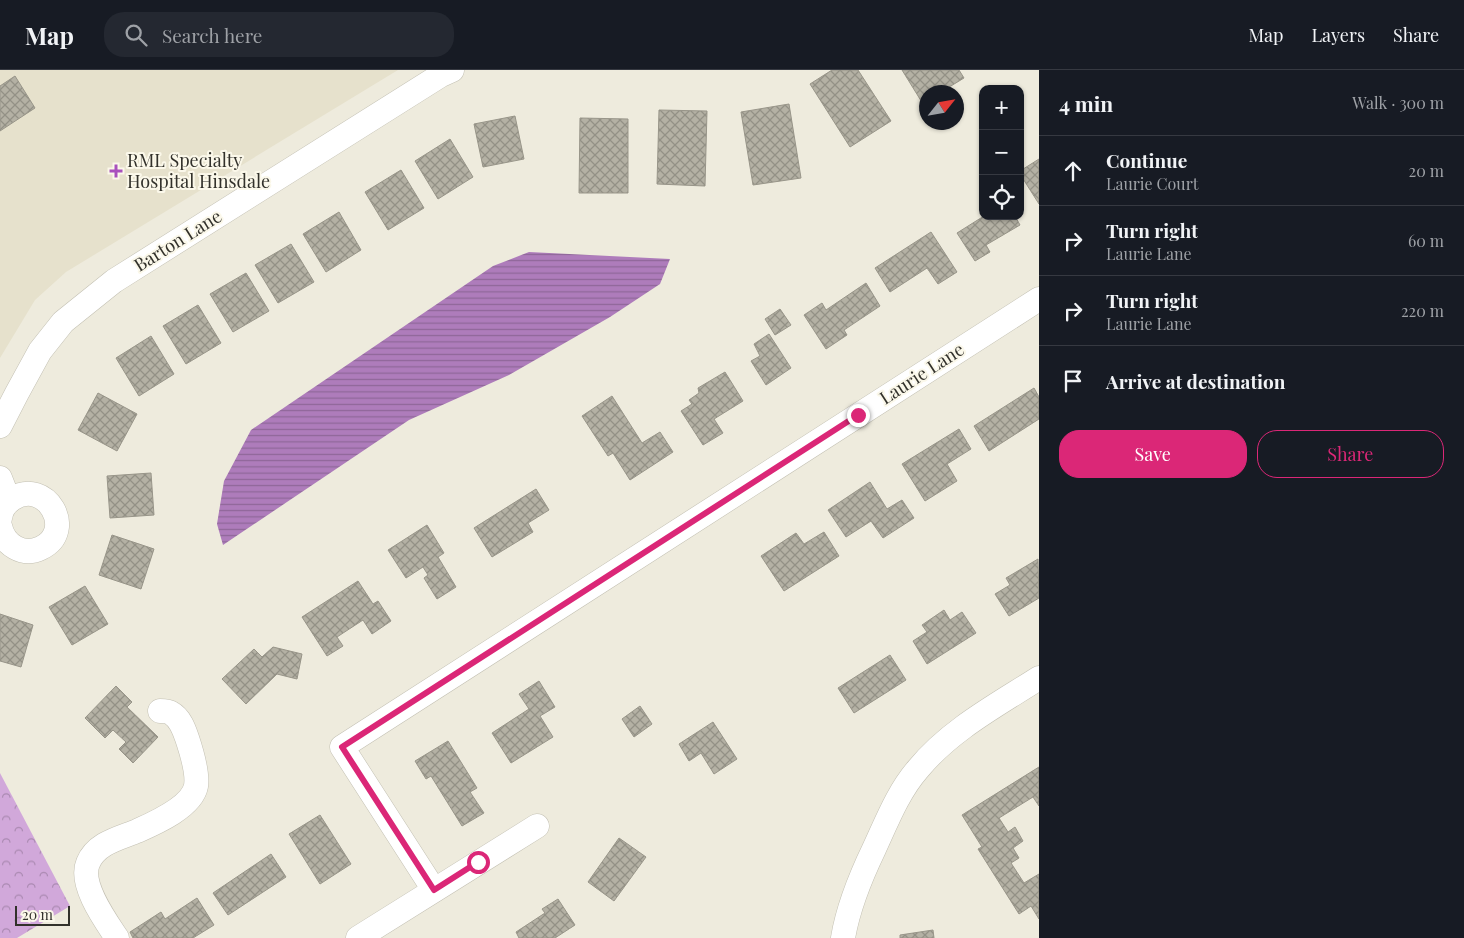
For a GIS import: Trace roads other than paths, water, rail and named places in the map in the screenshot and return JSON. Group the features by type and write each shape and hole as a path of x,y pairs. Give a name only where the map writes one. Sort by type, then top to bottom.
{"street":[{"name":"Barton Lane","path":"0,426 40,351 63,322 114,281 441,75 452,70"},
{"name":"Laurie Lane","path":"434,890 342,747 1039,299"},
{"path":"0,478 4,510"},
{"path":"0,526 3,536 9,544 16,549 26,551 35,551 44,547 51,541 55,533 57,524 56,514 45,499 36,495 26,494 17,496 4,510"},
{"path":"843,938 859,880 894,806 917,770 965,725 1039,678"},
{"path":"117,938 106,922 89,889 86,878 87,865 93,853 113,840 138,831 174,812 189,800 196,788 197,780 182,725 171,713 160,711"},
{"path":"358,938 536,826"}],"place":[{"name":"RML Specialty Hospital Hinsdale","path":"116,171"}]}
